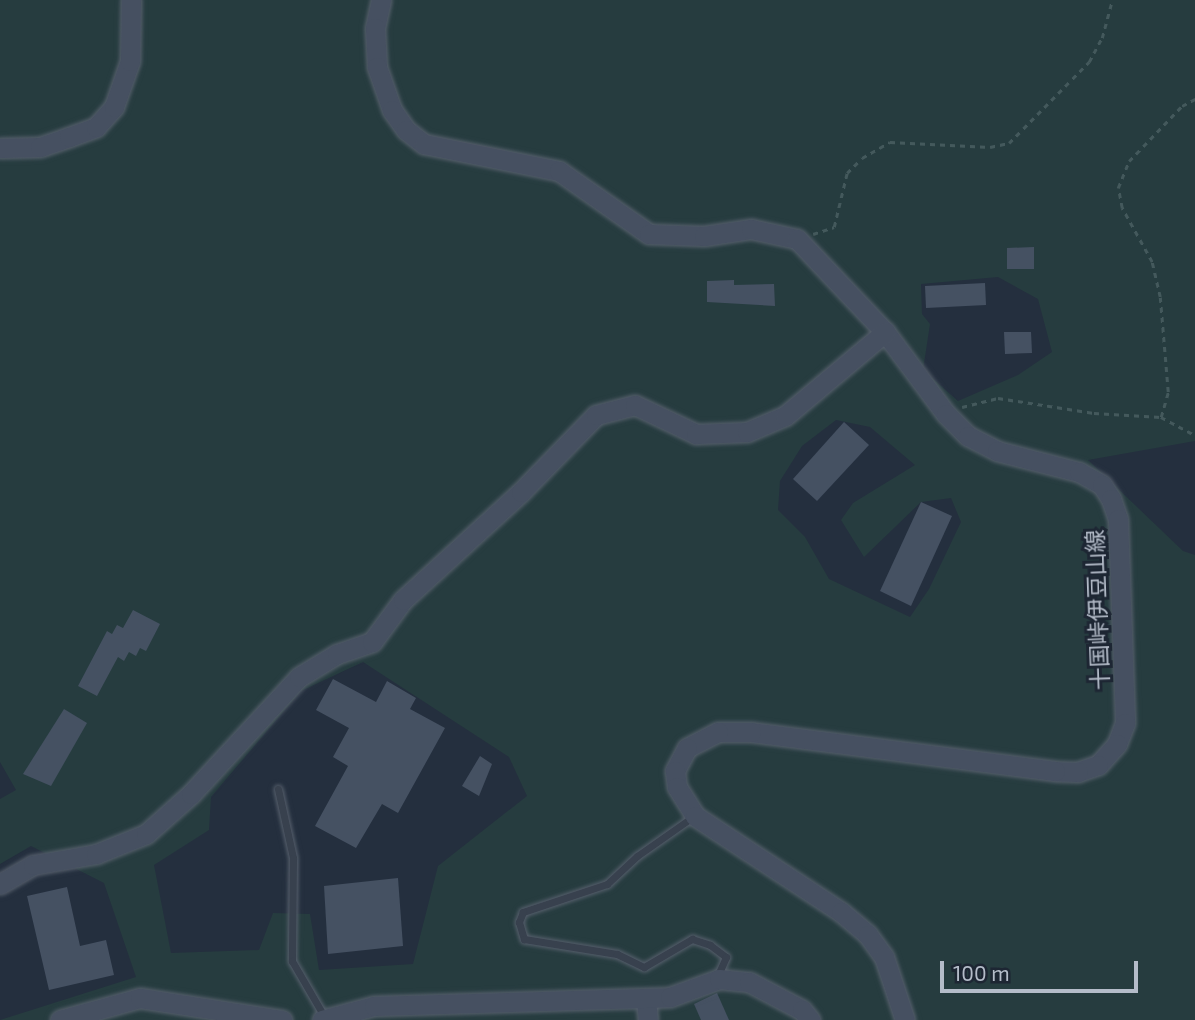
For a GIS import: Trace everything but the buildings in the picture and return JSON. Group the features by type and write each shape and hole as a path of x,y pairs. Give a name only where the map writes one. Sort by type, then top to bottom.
{"main road":[{"path":"0,148 40,147 69,137 96,127 114,107 130,61 131,0"},
{"path":"381,0 376,28 377,67 392,110 406,130 424,144 559,171 649,234 692,237 763,229 797,239"},
{"name":"十国峠伊豆山線","path":"797,239 885,332 946,414 968,436 997,451 1079,472 1102,485 1111,499 1118,519 1126,681 1125,723 1117,744 1098,765 1078,772 718,732 687,748 675,771 684,804 695,816 841,912 868,935 884,957 905,1020"},
{"path":"0,884 33,865 96,854 146,834 191,794 299,677 337,654 372,642 403,600 521,492 596,415 635,405 696,434 766,426 813,394 885,332"},
{"path":"324,1019 374,1006 670,997 715,980 750,982 802,1010 810,1020"},
{"path":"60,1020 141,998 282,1020"},
{"path":"646,999 648,1020"}],"lane":[{"path":"278,789 293,858 292,961 324,1019"},
{"path":"695,816 637,856 607,884 523,912 519,922 524,939 617,954 644,967 692,939 726,957 715,980"}],"path":[{"path":"797,239 834,227 847,173 862,158 890,142 990,148 1009,143 1089,62 1102,38 1112,0"},
{"path":"1161,417 1168,392 1160,297 1152,262 1122,208 1118,188 1129,161 1182,106 1195,99"},
{"path":"946,414 998,398 1094,413 1161,417 1195,435"}],"green space":[{"path":"0,0 1195,0 1195,441 1088,460 1183,551 1195,555 1195,1020 0,1020 136,977 104,883 31,846 0,864 0,799 16,790 0,762","holes":["998,277 1038,299 1052,352 1018,375 958,401 923,370 930,324 922,314 921,284","836,420 870,427 915,465 853,503 841,520 864,557 921,502 951,498 961,522 929,589 910,617 829,579 805,537 778,510 780,481 802,446","363,662 509,757 527,796 438,866 413,964 319,970 310,914 273,913 259,950 171,953 154,865 209,830 211,797 301,691"]}]}
